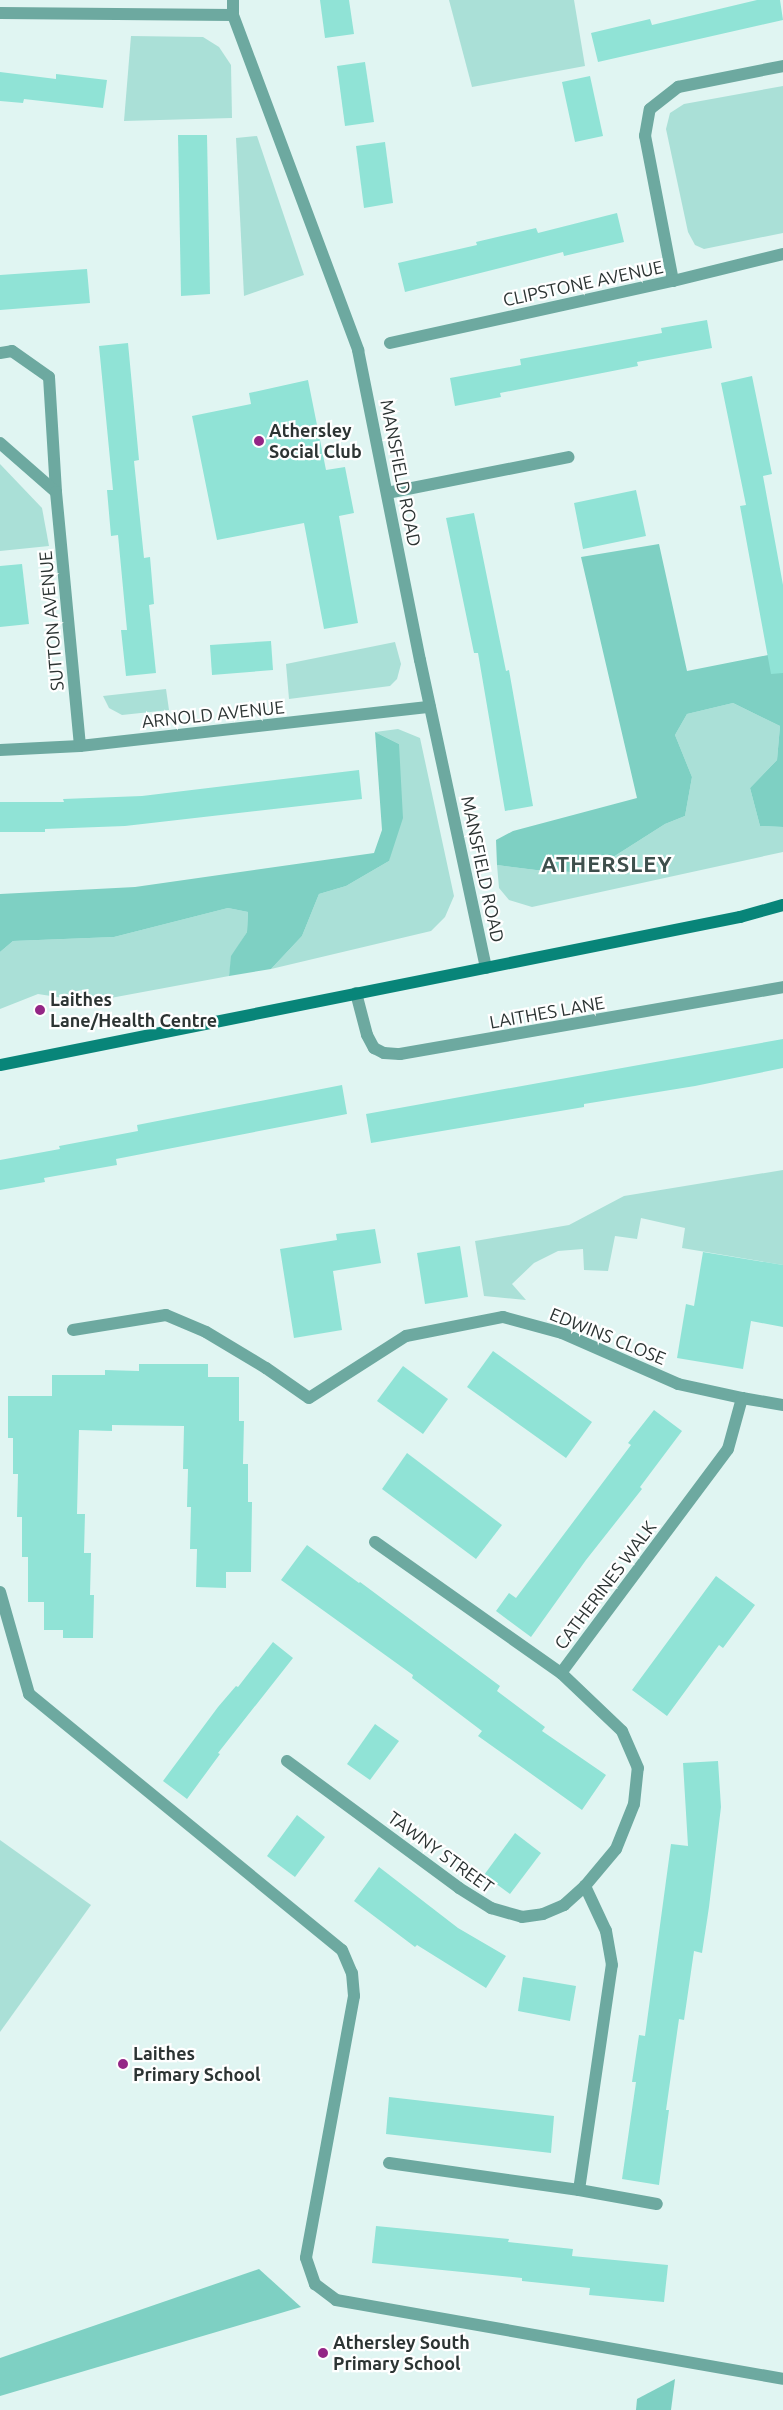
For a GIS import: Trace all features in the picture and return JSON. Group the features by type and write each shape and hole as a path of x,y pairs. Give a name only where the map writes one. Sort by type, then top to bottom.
{"main road":[{"path":"0,1065 740,917 783,905"}],"street":[{"name":"MANSFIELD ROAD","path":"233,0 233,15 358,350 430,707 486,968"},
{"path":"0,13 233,15"},
{"path":"673,281 645,136 650,109 678,87 783,66"},
{"name":"CLIPSTONE AVENUE","path":"390,343 673,281 783,254"},
{"name":"SUTTON AVENUE","path":"0,353 12,352 49,377 56,492 80,746"},
{"path":"0,443 56,492"},
{"path":"387,493 568,457"},
{"name":"ARNOLD AVENUE","path":"0,750 80,746 430,707"},
{"name":"LAITHES LANE","path":"356,993 367,1035 374,1048 384,1053 400,1054 783,987"},
{"name":"EDWINS CLOSE","path":"73,1330 166,1315 206,1332 266,1368 309,1398 406,1336 503,1317 562,1333 678,1384 783,1405"},
{"name":"CATHERINES WALK","path":"375,1542 561,1673 728,1449 742,1398"},
{"path":"0,1592 29,1694 342,1950 349,1965 352,1973 354,1996 306,2258 315,2284 336,2300 783,2379"},
{"name":"TAWNY STREET","path":"287,1761 459,1888 491,1908 522,1917 543,1914 564,1904 585,1886 616,1849 634,1804 638,1768 622,1731 561,1673"},
{"path":"579,2190 612,1965 606,1932 585,1886"},
{"path":"389,2163 579,2190 657,2204"}],"green space":[{"path":"449,0 574,0 585,66 472,87"},
{"path":"131,36 203,37 219,47 231,65 232,118 124,121"},
{"path":"783,86 783,233 704,249 695,245 688,232 666,129 670,113 684,104"},
{"path":"257,136 304,275 244,296 236,138"},
{"path":"0,464 42,508 49,546 0,551"},
{"path":"659,544 687,671 783,652 783,827 760,826 750,788 777,760 780,726 733,703 687,714 675,735 692,777 685,816 665,824 588,873 536,870 497,865 496,840 513,831 637,798 581,557"},
{"path":"395,642 401,664 397,679 390,686 289,699 286,664"},
{"path":"166,689 169,710 122,715 109,708 103,696"},
{"path":"733,703 780,726 777,760 750,788 760,826 783,827 783,852 532,907 509,900 499,888 497,865 536,870 588,873 665,824 685,816 692,777 675,735 687,714"},
{"path":"398,729 420,738 454,896 445,917 431,931 271,969 302,936 319,894 346,886 389,861 399,744 375,732"},
{"path":"375,732 399,744 403,818 389,861 346,886 319,894 302,936 271,969 229,976 231,956 247,932 248,912 228,908 114,937 13,941 0,952 0,894 135,887 374,853 382,830"},
{"path":"228,908 248,912 247,932 232,956 229,976 89,1002 38,994 0,1009 0,952 13,941 114,937"},
{"path":"783,1170 783,1265 682,1248 685,1228 641,1218 637,1239 615,1236 608,1271 584,1270 583,1249 558,1251 534,1263 512,1284 526,1300 484,1296 475,1241 569,1225 624,1196"},
{"path":"0,1840 91,1905 0,2032"},
{"path":"259,2269 301,2307 0,2396 0,2358"},
{"path":"675,2379 671,2410 636,2410 637,2399"}],"building":[{"path":"320,0 349,0 354,34 325,38"},
{"path":"757,0 780,0 783,20 598,62 591,33 650,19 652,25"},
{"path":"365,62 374,122 345,126 337,66"},
{"path":"0,72 56,79 56,74 107,80 103,108 24,99 23,103 0,101"},
{"path":"590,76 603,136 575,142 562,82"},
{"path":"178,135 207,135 210,294 181,296"},
{"path":"385,142 393,203 364,208 356,146"},
{"path":"617,213 624,242 564,256 563,252 405,292 398,263 477,245 476,242 536,228 538,233"},
{"path":"87,269 90,303 0,310 0,275"},
{"path":"707,320 712,348 637,362 638,366 500,393 501,397 455,406 450,378 521,365 520,359 662,333 661,328"},
{"path":"128,343 139,460 134,461 144,558 150,557 154,604 149,605 156,673 126,676 121,630 127,630 118,535 111,536 107,490 113,490 99,346"},
{"path":"752,376 772,474 763,476 783,585 783,673 771,674 740,506 746,505 721,383"},
{"name":"Athersley Social Club","path":"308,380 326,470 345,467 354,513 339,516 358,623 324,629 304,523 217,540 192,416 251,404 249,393"},
{"path":"636,490 646,536 583,549 574,503"},
{"path":"474,513 506,671 509,670 533,806 505,811 478,653 474,653 446,518"},
{"path":"22,564 29,624 0,627 0,566"},
{"path":"271,641 273,670 212,675 210,645"},
{"path":"359,770 362,799 125,826 45,829 45,832 0,832 0,802 64,802 63,799 142,796"},
{"path":"783,1039 783,1068 695,1086 584,1104 584,1107 371,1143 366,1114"},
{"path":"342,1085 347,1114 116,1159 117,1165 44,1178 45,1182 0,1190 0,1160 60,1149 59,1146 138,1131 137,1125"},
{"path":"375,1229 381,1263 333,1271 342,1330 294,1338 280,1249 337,1240 336,1234"},
{"path":"460,1246 468,1297 425,1304 417,1253"},
{"path":"703,1252 783,1265 783,1327 751,1321 743,1369 677,1358 686,1304 694,1306"},
{"path":"493,1351 592,1422 566,1458 467,1387"},
{"path":"139,1364 208,1364 208,1377 239,1377 239,1421 244,1421 243,1464 248,1464 248,1502 252,1502 251,1572 226,1572 226,1588 196,1587 197,1549 190,1549 191,1507 187,1507 188,1469 183,1469 184,1426 112,1425 112,1431 79,1430 77,1514 85,1514 84,1553 91,1553 90,1595 94,1595 93,1638 63,1638 63,1630 44,1630 44,1602 28,1602 28,1557 22,1557 22,1517 17,1517 18,1474 13,1474 13,1438 8,1438 8,1396 52,1396 52,1375 105,1375 105,1370 139,1371"},
{"path":"403,1366 448,1399 423,1434 377,1401"},
{"path":"654,1410 682,1431 640,1487 642,1489 586,1560 531,1637 496,1611 509,1593 516,1598 631,1445 628,1443"},
{"path":"407,1453 502,1525 476,1559 382,1489"},
{"path":"307,1545 500,1686 497,1691 545,1727 542,1731 606,1775 582,1810 478,1736 482,1731 412,1678 413,1675 281,1580"},
{"path":"716,1576 755,1605 723,1648 719,1645 667,1716 632,1690"},
{"path":"273,1642 293,1658 218,1753 220,1754 187,1799 163,1781 218,1707 236,1686 238,1687"},
{"path":"375,1724 399,1741 370,1780 347,1764"},
{"path":"718,1761 721,1807 709,1907 702,1953 694,1951 684,2020 679,2019 666,2110 669,2110 659,2185 622,2179 636,2082 632,2082 639,2035 645,2036 671,1844 688,1846 683,1763"},
{"path":"297,1815 325,1837 295,1877 267,1856"},
{"path":"515,1833 541,1853 510,1894 484,1875"},
{"path":"379,1867 458,1928 506,1956 486,1988 417,1945 415,1947 354,1901"},
{"path":"523,1977 576,1986 570,2021 518,2011"},
{"path":"389,2097 554,2116 551,2153 386,2134"},
{"path":"376,2226 509,2239 508,2242 573,2249 572,2256 668,2265 664,2302 589,2295 590,2288 522,2281 522,2278 372,2263"}],"place":[{"name":"Athersley Social Club","path":"259,441"},
{"name":"Laithes Lane/Health Centre","path":"40,1010"},
{"name":"Laithes Primary School","path":"123,2064"},
{"name":"Athersley South Primary School","path":"323,2353"}],"district":[{"name":"ATHERSLEY","path":"607,864"}]}
